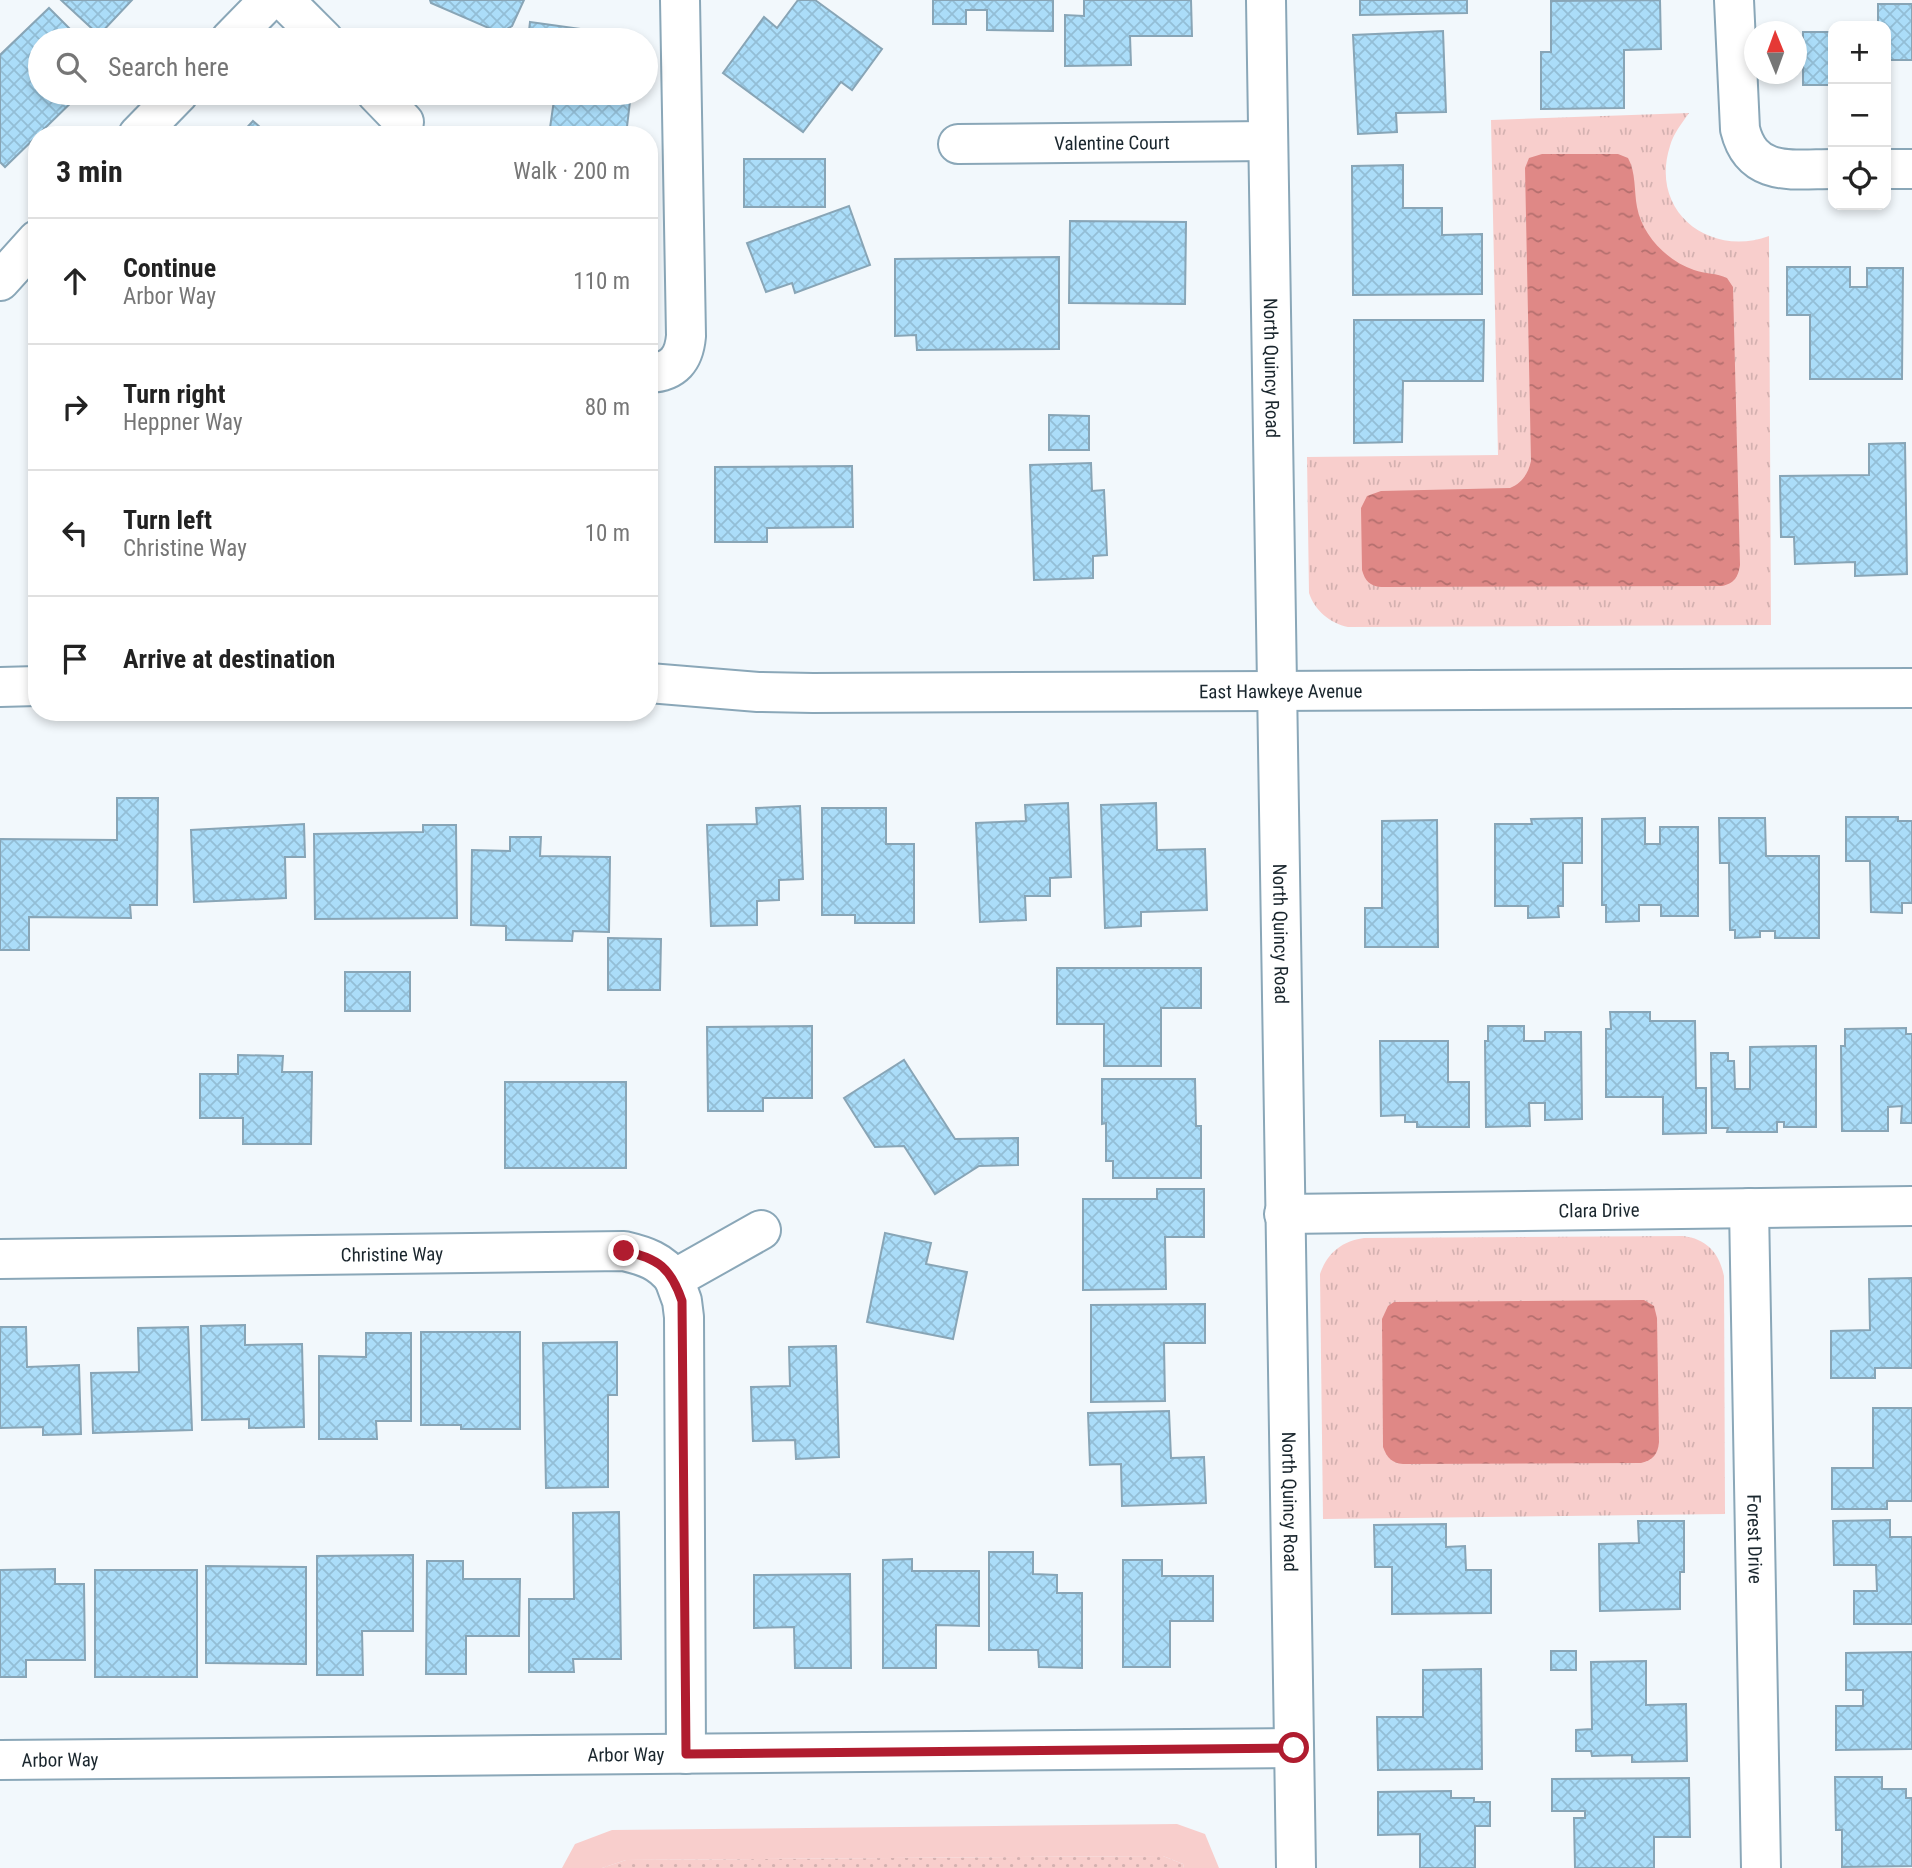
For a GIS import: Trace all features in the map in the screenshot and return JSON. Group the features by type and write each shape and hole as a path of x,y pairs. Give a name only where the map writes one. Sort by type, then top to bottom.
{"street":[{"path":"242,28 269,0"},
{"path":"284,0 312,28"},
{"path":"658,372 668,370 678,362 685,349 686,336 680,0"},
{"name":"North Quincy Road","path":"1266,0 1296,1868"},
{"path":"1734,0 1740,129 1744,144 1752,156 1765,165 1779,169 1828,169"},
{"path":"147,126 167,105"},
{"path":"388,105 404,122"},
{"name":"Valentine Court","path":"958,144 1268,141"},
{"path":"1891,169 1912,169"},
{"path":"0,281 28,250"},
{"name":"East Hawkeye Avenue","path":"658,684 758,692 813,693 1912,688"},
{"path":"0,687 28,687"},
{"name":"Clara Drive","path":"1284,1214 1912,1206"},
{"name":"Forest Drive","path":"1749,1208 1761,1868"},
{"path":"686,1754 684,1317 682,1301 674,1279 761,1230"},
{"name":"Christine Way","path":"0,1259 624,1251 655,1261 666,1268 674,1279"},
{"name":"Arbor Way","path":"0,1760 1294,1748"}],"green space":[{"path":"1689,113 1671,142 1666,169 1668,191 1676,209 1689,224 1706,234 1725,240 1747,241 1769,236 1771,625 1348,627 1329,619 1319,611 1309,593 1307,457 1498,455 1491,120"},
{"path":"1683,1236 1699,1240 1711,1248 1719,1260 1724,1276 1725,1514 1323,1519 1320,1274 1336,1249 1364,1238"},
{"path":"1177,1824 1205,1834 1219,1868 1184,1868 1183,1864 1163,1856 626,1860 602,1868 562,1868 575,1844 612,1830"},
{"path":"1163,1856 1183,1864 1184,1868 602,1868 626,1860"}],"water":[{"path":"1542,154 1618,154 1628,158 1640,217 1657,246 1684,266 1727,278 1733,287 1740,565 1735,579 1726,585 1381,587 1371,584 1363,574 1361,508 1367,496 1381,491 1510,488 1521,481 1528,470 1531,461 1525,168 1529,158"},
{"path":"1644,1300 1654,1306 1657,1318 1659,1442 1656,1453 1649,1460 1641,1463 1403,1464 1393,1461 1386,1454 1383,1447 1382,1319 1388,1306 1394,1302"}],"building":[{"path":"61,0 132,0 106,28 91,28"},
{"path":"430,0 524,0 509,28 488,28 431,3"},
{"path":"798,0 815,0 882,49 852,90 841,82 803,132 723,73 764,17 777,28"},
{"path":"933,0 1053,0 1053,31 987,30 987,10 966,10 966,24 933,24"},
{"path":"1084,0 1191,0 1192,36 1130,36 1131,65 1065,66 1065,15 1084,16"},
{"path":"1360,0 1467,0 1467,13 1360,15"},
{"path":"1660,0 1661,49 1624,50 1624,108 1541,109 1541,52 1551,52 1551,1"},
{"path":"1878,4 1912,4 1912,60 1891,60 1891,21 1878,21"},
{"path":"49,8 69,28 28,28"},
{"path":"530,22 574,28 529,28"},
{"path":"28,28 28,105 69,105 47,126 28,126 28,145 5,167 0,162 0,55"},
{"path":"1443,31 1446,112 1396,113 1397,132 1358,134 1353,35"},
{"path":"1807,32 1828,32 1828,85 1803,85 1807,84"},
{"path":"553,105 630,105 627,126 550,126"},
{"path":"744,159 825,159 825,207 744,207"},
{"path":"1403,165 1403,208 1442,208 1442,235 1482,234 1482,294 1353,295 1352,166"},
{"path":"849,206 870,265 795,293 792,283 766,292 747,243"},
{"path":"1070,221 1186,222 1185,304 1069,303"},
{"path":"1059,257 1059,349 917,350 916,335 895,336 895,259"},
{"path":"1787,267 1850,267 1850,287 1867,287 1867,268 1903,268 1902,379 1810,379 1810,315 1787,315"},
{"path":"1354,320 1484,320 1483,381 1403,381 1402,442 1354,443"},
{"path":"1049,415 1089,416 1089,450 1049,450"},
{"path":"1905,443 1907,574 1855,576 1855,562 1795,564 1794,537 1781,537 1780,476 1869,475 1869,444"},
{"path":"1091,463 1092,491 1104,490 1107,555 1093,556 1093,578 1034,580 1030,465"},
{"path":"852,466 853,527 767,528 767,542 715,542 715,467"},
{"path":"117,798 158,798 157,905 130,905 131,918 29,917 29,950 0,950 0,839 117,840"},
{"path":"1068,803 1071,877 1050,878 1050,896 1025,896 1026,920 980,922 976,823 1026,821 1025,805"},
{"path":"1156,803 1157,850 1205,849 1207,910 1141,912 1141,926 1105,928 1101,805"},
{"path":"800,806 803,879 779,880 779,900 757,901 757,925 711,926 707,825 757,824 756,808"},
{"path":"822,808 886,808 886,844 914,844 914,923 855,923 855,915 822,915"},
{"path":"1846,817 1898,817 1898,821 1912,821 1912,903 1902,903 1902,913 1871,912 1870,861 1846,861"},
{"path":"1582,818 1582,863 1563,863 1563,906 1558,906 1559,917 1528,918 1528,906 1495,906 1495,824 1532,824 1531,819"},
{"path":"1645,818 1645,844 1660,844 1660,827 1698,827 1698,916 1661,916 1661,905 1639,905 1639,921 1606,922 1606,905 1602,905 1602,819"},
{"path":"1719,818 1765,818 1766,856 1819,856 1819,938 1775,938 1775,931 1760,931 1760,937 1735,938 1735,930 1730,930 1729,863 1720,863"},
{"path":"1437,820 1438,947 1365,947 1365,908 1382,908 1382,821"},
{"path":"304,824 305,857 285,857 286,898 194,902 191,830"},
{"path":"423,825 456,825 457,918 315,919 314,834 423,832"},
{"path":"510,837 541,837 540,856 610,857 609,932 573,931 572,941 506,940 506,926 471,925 472,850 510,851"},
{"path":"608,938 661,939 660,990 608,990"},
{"path":"1057,968 1201,968 1201,1008 1161,1008 1161,1066 1104,1066 1104,1024 1057,1024"},
{"path":"345,972 410,972 410,1011 345,1011"},
{"path":"1610,1012 1650,1012 1650,1021 1695,1021 1696,1088 1706,1088 1706,1133 1663,1134 1663,1097 1606,1097 1606,1029 1611,1029"},
{"path":"812,1026 812,1098 763,1098 763,1111 708,1111 707,1027"},
{"path":"1488,1026 1524,1026 1524,1041 1545,1041 1545,1032 1581,1032 1582,1119 1545,1120 1545,1103 1529,1103 1530,1126 1486,1127 1485,1041 1488,1041"},
{"path":"1906,1028 1906,1034 1912,1034 1912,1123 1901,1123 1902,1106 1888,1107 1888,1131 1842,1131 1841,1046 1845,1046 1845,1029"},
{"path":"1380,1041 1448,1041 1448,1082 1469,1082 1469,1127 1417,1127 1417,1122 1405,1122 1405,1115 1381,1116"},
{"path":"1816,1046 1816,1127 1784,1127 1784,1122 1777,1122 1777,1132 1727,1132 1728,1128 1712,1128 1711,1053 1728,1053 1728,1061 1734,1061 1735,1089 1750,1089 1750,1047"},
{"path":"238,1055 283,1056 282,1072 312,1072 311,1144 243,1144 243,1118 200,1118 200,1074 238,1074"},
{"path":"904,1060 955,1139 1018,1138 1018,1165 979,1166 935,1194 904,1146 875,1147 844,1098"},
{"path":"1102,1079 1195,1079 1196,1126 1201,1126 1201,1178 1113,1178 1113,1161 1106,1161 1106,1123 1102,1124"},
{"path":"505,1082 626,1082 626,1168 505,1168"},
{"path":"1157,1189 1204,1189 1204,1237 1165,1237 1166,1289 1083,1290 1083,1199 1157,1199"},
{"path":"885,1233 931,1243 926,1264 967,1272 953,1339 867,1322"},
{"path":"1912,1278 1912,1368 1875,1368 1875,1378 1831,1378 1831,1331 1870,1330 1869,1279"},
{"path":"1205,1304 1205,1343 1164,1343 1165,1401 1091,1402 1091,1305"},
{"path":"245,1325 245,1345 302,1344 304,1427 249,1428 249,1419 202,1420 201,1326"},
{"path":"0,1327 26,1327 27,1367 79,1365 81,1434 43,1435 43,1427 0,1428"},
{"path":"188,1327 192,1430 93,1433 91,1373 139,1372 138,1328"},
{"path":"421,1332 520,1332 520,1429 461,1429 461,1425 421,1425"},
{"path":"366,1333 411,1333 411,1421 376,1421 377,1439 319,1439 319,1356 366,1357"},
{"path":"617,1342 617,1395 608,1395 608,1487 546,1488 543,1343"},
{"path":"836,1346 839,1457 796,1459 795,1440 753,1441 751,1387 790,1386 789,1347"},
{"path":"1873,1408 1912,1408 1912,1501 1887,1501 1887,1509 1832,1509 1832,1468 1873,1468"},
{"path":"1169,1411 1171,1458 1204,1457 1206,1503 1122,1506 1121,1464 1090,1465 1088,1413"},
{"path":"619,1512 621,1659 573,1659 574,1672 529,1672 529,1599 574,1599 573,1513"},
{"path":"1890,1520 1890,1537 1912,1537 1912,1624 1854,1624 1854,1591 1877,1591 1876,1565 1834,1565 1833,1521"},
{"path":"1638,1521 1684,1521 1684,1572 1680,1572 1680,1609 1600,1611 1599,1544 1639,1543"},
{"path":"1446,1524 1446,1547 1465,1546 1466,1570 1491,1570 1491,1613 1392,1614 1392,1567 1375,1567 1374,1525"},
{"path":"989,1552 1033,1552 1033,1574 1057,1575 1057,1593 1082,1593 1082,1668 1039,1667 1038,1650 989,1650"},
{"path":"413,1555 413,1631 362,1631 363,1675 317,1675 317,1556"},
{"path":"912,1559 912,1571 979,1571 979,1626 936,1625 936,1668 883,1668 883,1560"},
{"path":"1123,1560 1162,1560 1162,1576 1213,1576 1213,1621 1170,1621 1170,1667 1123,1667"},
{"path":"427,1561 463,1561 463,1579 520,1579 519,1636 466,1636 466,1674 426,1674"},
{"path":"206,1566 306,1567 306,1664 206,1663"},
{"path":"55,1569 55,1584 84,1584 85,1660 26,1660 26,1677 0,1677 0,1570"},
{"path":"95,1570 197,1570 197,1677 95,1677"},
{"path":"850,1574 851,1668 795,1668 794,1627 754,1628 754,1575"},
{"path":"1551,1651 1576,1651 1576,1670 1551,1670"},
{"path":"1912,1652 1912,1749 1836,1750 1836,1706 1863,1706 1863,1690 1846,1690 1846,1653"},
{"path":"1646,1661 1646,1705 1686,1704 1687,1761 1632,1762 1632,1755 1592,1756 1591,1751 1576,1751 1576,1730 1592,1729 1591,1662"},
{"path":"1481,1669 1482,1769 1378,1770 1377,1717 1423,1717 1423,1670"},
{"path":"1835,1777 1882,1777 1882,1789 1906,1789 1906,1798 1912,1798 1912,1866 1842,1867 1842,1830 1836,1830"},
{"path":"1689,1778 1690,1837 1654,1837 1654,1868 1575,1868 1574,1818 1585,1818 1585,1811 1552,1811 1552,1779"},
{"path":"1451,1791 1451,1798 1474,1798 1474,1802 1490,1802 1490,1826 1475,1826 1475,1868 1420,1868 1420,1834 1378,1835 1378,1792"}],"route":[{"path":"624,1251 640,1254 666,1268 678,1289 684,1317 686,1754 1294,1748"}]}
